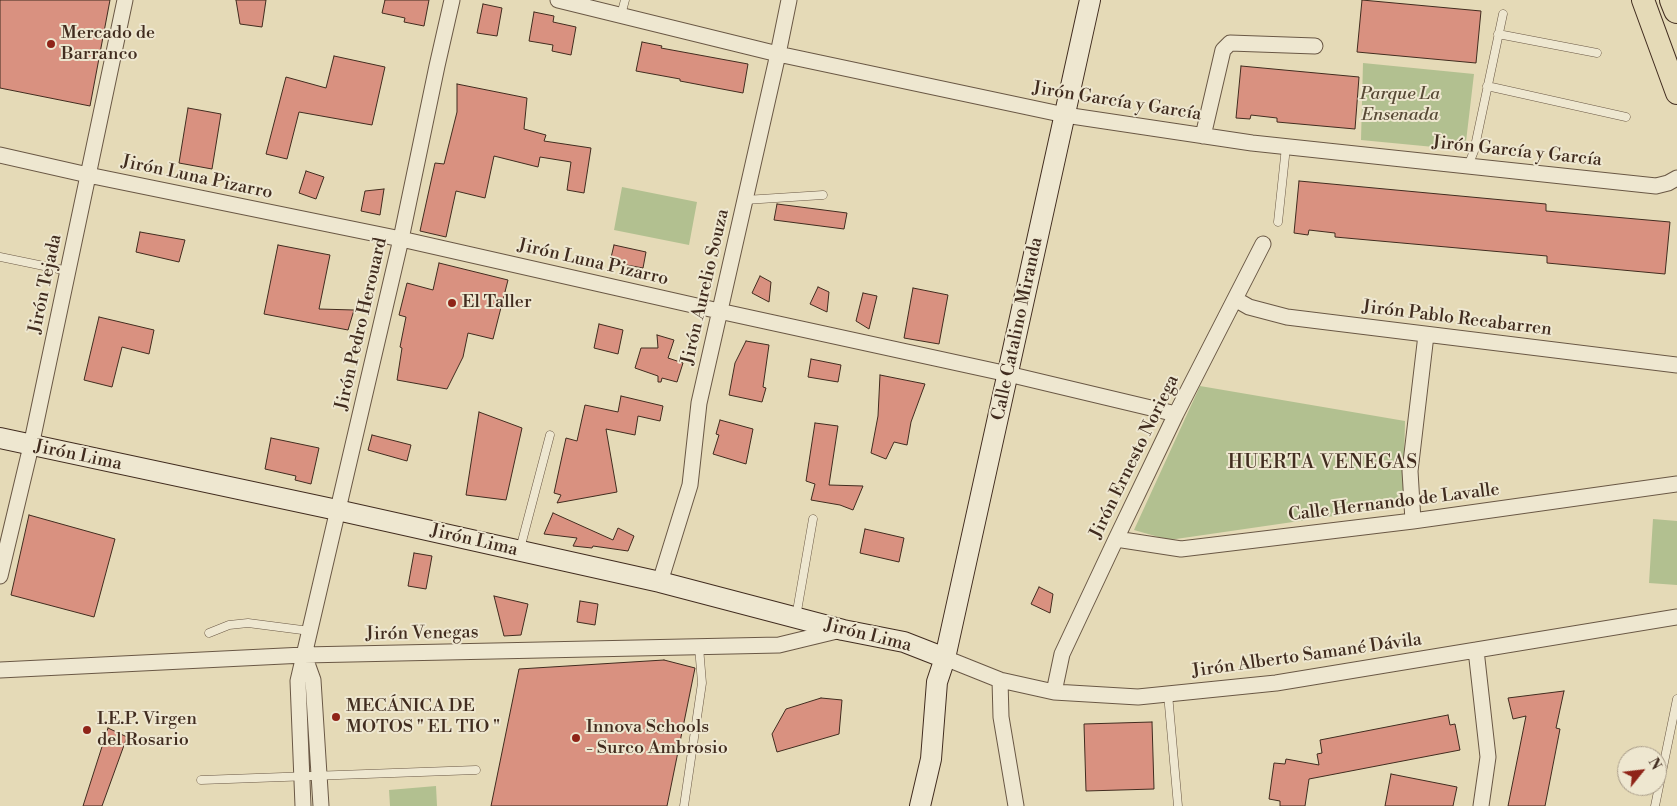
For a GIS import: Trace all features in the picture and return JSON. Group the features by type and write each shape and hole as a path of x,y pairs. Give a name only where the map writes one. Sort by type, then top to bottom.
{"highway":[{"path":"1673,0 1677,10"}],"main road":[{"path":"1643,0 1677,93"}],"street":[{"name":"Jirón Tejada","path":"0,576 31,446 126,0"},
{"name":"Jirón Pedro Herouard","path":"303,806 298,681 401,239 452,0"},
{"name":"Jirón García y García","path":"558,0 778,54 1065,115 1286,147 1656,186 1677,178"},
{"name":"Jirón Aurelio Souza","path":"660,582 690,485 699,403 789,0"},
{"name":"Calle Catalino Miranda","path":"920,806 931,759 937,682 945,658 1090,0"},
{"path":"1203,136 1223,50 1230,44 1315,46"},
{"name":"Jirón Luna Pizarro","path":"0,155 88,175 401,239 1008,374 1176,414"},
{"name":"Jirón Ernesto Noriega","path":"1054,692 1062,654 1176,414 1263,244"},
{"name":"Jirón Pablo Recabarren","path":"1235,299 1249,307 1287,317 1677,365"},
{"path":"1413,521 1410,471 1426,335"},
{"name":"Jirón Lima","path":"0,438 660,582 843,630 904,642 945,658"},
{"name":"Calle Hernando de Lavalle","path":"1116,539 1181,549 1413,521 1677,484"},
{"name":"Jirón Alberto Samané Dávila","path":"945,658 1000,680 1054,692 1138,697 1276,682 1677,617"},
{"name":"Jirón Venegas","path":"0,670 304,655 779,645 843,630"},
{"path":"1476,650 1488,757 1480,806"},
{"path":"304,655 313,680 321,806"},
{"path":"1000,680 1001,716 1016,806"}],"lane":[{"path":"621,15 625,0"},
{"path":"1468,166 1474,151 1502,14"},
{"path":"1498,34 1597,53"},
{"path":"1487,86 1626,117"},
{"path":"1278,222 1286,147"},
{"path":"745,200 823,195"},
{"path":"0,257 68,271"},
{"path":"519,551 550,435"},
{"path":"796,617 814,519"},
{"path":"209,633 229,625 248,623 310,631"},
{"path":"684,806 702,683 699,647"},
{"path":"1168,694 1178,806"},
{"path":"1655,806 1677,698"},
{"path":"201,780 476,770"}],"green space":[{"name":"Parque La Ensenada","path":"1363,63 1474,74 1465,150 1361,140"},
{"path":"622,187 697,202 689,245 614,230"},
{"path":"1200,386 1405,421 1403,506 1169,540 1134,530"},
{"path":"1653,519 1677,521 1677,585 1649,583"},
{"path":"436,786 437,806 390,806 389,790"}],"building":[{"name":"Mercado de Barranco","path":"0,0 110,0 90,106 0,88"},
{"path":"236,0 266,0 262,27 240,24"},
{"path":"385,0 429,0 424,26 404,22 405,18 382,13"},
{"path":"1362,0 1481,11 1476,63 1357,52"},
{"path":"483,4 502,8 497,36 477,33"},
{"path":"534,12 554,16 553,22 576,27 571,55 552,51 553,45 529,41"},
{"path":"642,42 662,46 661,48 748,64 743,93 636,71"},
{"path":"334,56 385,67 372,125 299,112 287,159 266,154 286,77 326,88"},
{"path":"1241,66 1359,77 1355,129 1277,122 1277,118 1251,115 1250,119 1236,118"},
{"path":"457,84 527,98 524,129 546,135 544,141 591,148 584,193 567,190 571,162 540,157 538,167 494,156 485,198 456,191 446,237 420,231 435,163 444,164 457,112"},
{"path":"188,108 221,114 212,169 179,163"},
{"path":"306,171 324,177 316,199 299,193"},
{"path":"1299,181 1546,204 1546,211 1670,222 1665,274 1547,263 1547,256 1335,237 1335,233 1309,230 1308,235 1294,233"},
{"path":"384,189 380,215 361,211 365,191"},
{"path":"777,204 847,213 844,229 774,220"},
{"path":"140,232 185,240 179,262 136,252"},
{"path":"278,245 330,255 319,309 354,310 348,330 264,314"},
{"path":"614,245 646,252 643,268 610,262"},
{"path":"439,263 508,280 493,339 468,333 463,357 447,389 397,380 402,348 400,347 406,317 399,315 407,283 433,290"},
{"path":"760,276 771,282 769,302 752,293"},
{"path":"818,287 829,292 827,312 810,304"},
{"path":"913,288 948,295 939,344 904,338"},
{"path":"863,293 877,296 869,329 856,321"},
{"path":"99,317 154,330 149,354 122,347 112,387 84,380"},
{"path":"599,324 623,330 618,354 594,348"},
{"path":"657,335 674,340 668,358 683,363 677,382 662,378 661,382 658,382 658,376 635,368 641,348 658,348"},
{"path":"746,341 769,345 763,387 766,388 762,402 729,395 735,363"},
{"path":"811,359 841,365 838,382 808,377"},
{"path":"880,375 925,384 911,422 907,445 894,442 886,459 871,453 878,416"},
{"path":"621,396 663,406 660,421 638,416 635,435 606,429 617,492 557,503 561,495 554,493 566,438 577,441 585,405 618,412"},
{"path":"479,412 522,428 506,500 466,495"},
{"path":"720,420 753,429 746,464 713,454 719,435 716,434"},
{"path":"815,423 838,426 829,485 863,486 853,510 840,505 811,500 815,484 806,481"},
{"path":"372,435 411,445 407,461 368,450"},
{"path":"271,438 319,448 311,484 295,480 296,476 265,469"},
{"path":"553,513 613,540 618,528 634,536 628,551 593,546 592,548 573,546 577,538 544,534"},
{"path":"29,515 115,539 94,617 11,595"},
{"path":"865,529 904,538 899,562 860,553"},
{"path":"414,553 432,556 426,589 408,586"},
{"path":"1039,587 1053,594 1050,613 1031,604"},
{"path":"494,596 528,604 521,635 504,636"},
{"path":"580,601 598,604 595,625 577,622"},
{"name":"Innova Schools - Surco Ambrosio","path":"664,660 695,668 667,806 491,806 519,669"},
{"path":"1564,691 1556,728 1560,729 1545,806 1508,806 1526,716 1513,719 1508,698"},
{"path":"821,698 842,700 839,734 777,752 772,734 786,709"},
{"path":"1448,715 1450,725 1455,724 1460,750 1309,779 1305,806 1280,806 1280,801 1269,799 1274,763 1285,764 1286,759 1319,765 1317,754 1322,753 1320,740"},
{"path":"1152,722 1154,789 1086,791 1084,724"},
{"path":"108,728 127,737 102,806 83,806"},
{"path":"1391,774 1457,787 1453,806 1385,806"}],"place":[{"name":"Mercado de Barranco","path":"51,44"},
{"name":"El Taller","path":"452,303"},
{"name":"MECÁNICA DE MOTOS \" EL TIO \"","path":"336,717"},
{"name":"I.E.P. Virgen del Rosario","path":"87,730"},
{"name":"Innova Schools - Surco Ambrosio","path":"576,738"}],"district":[{"name":"HUERTA VENEGAS","path":"1323,463"}]}
